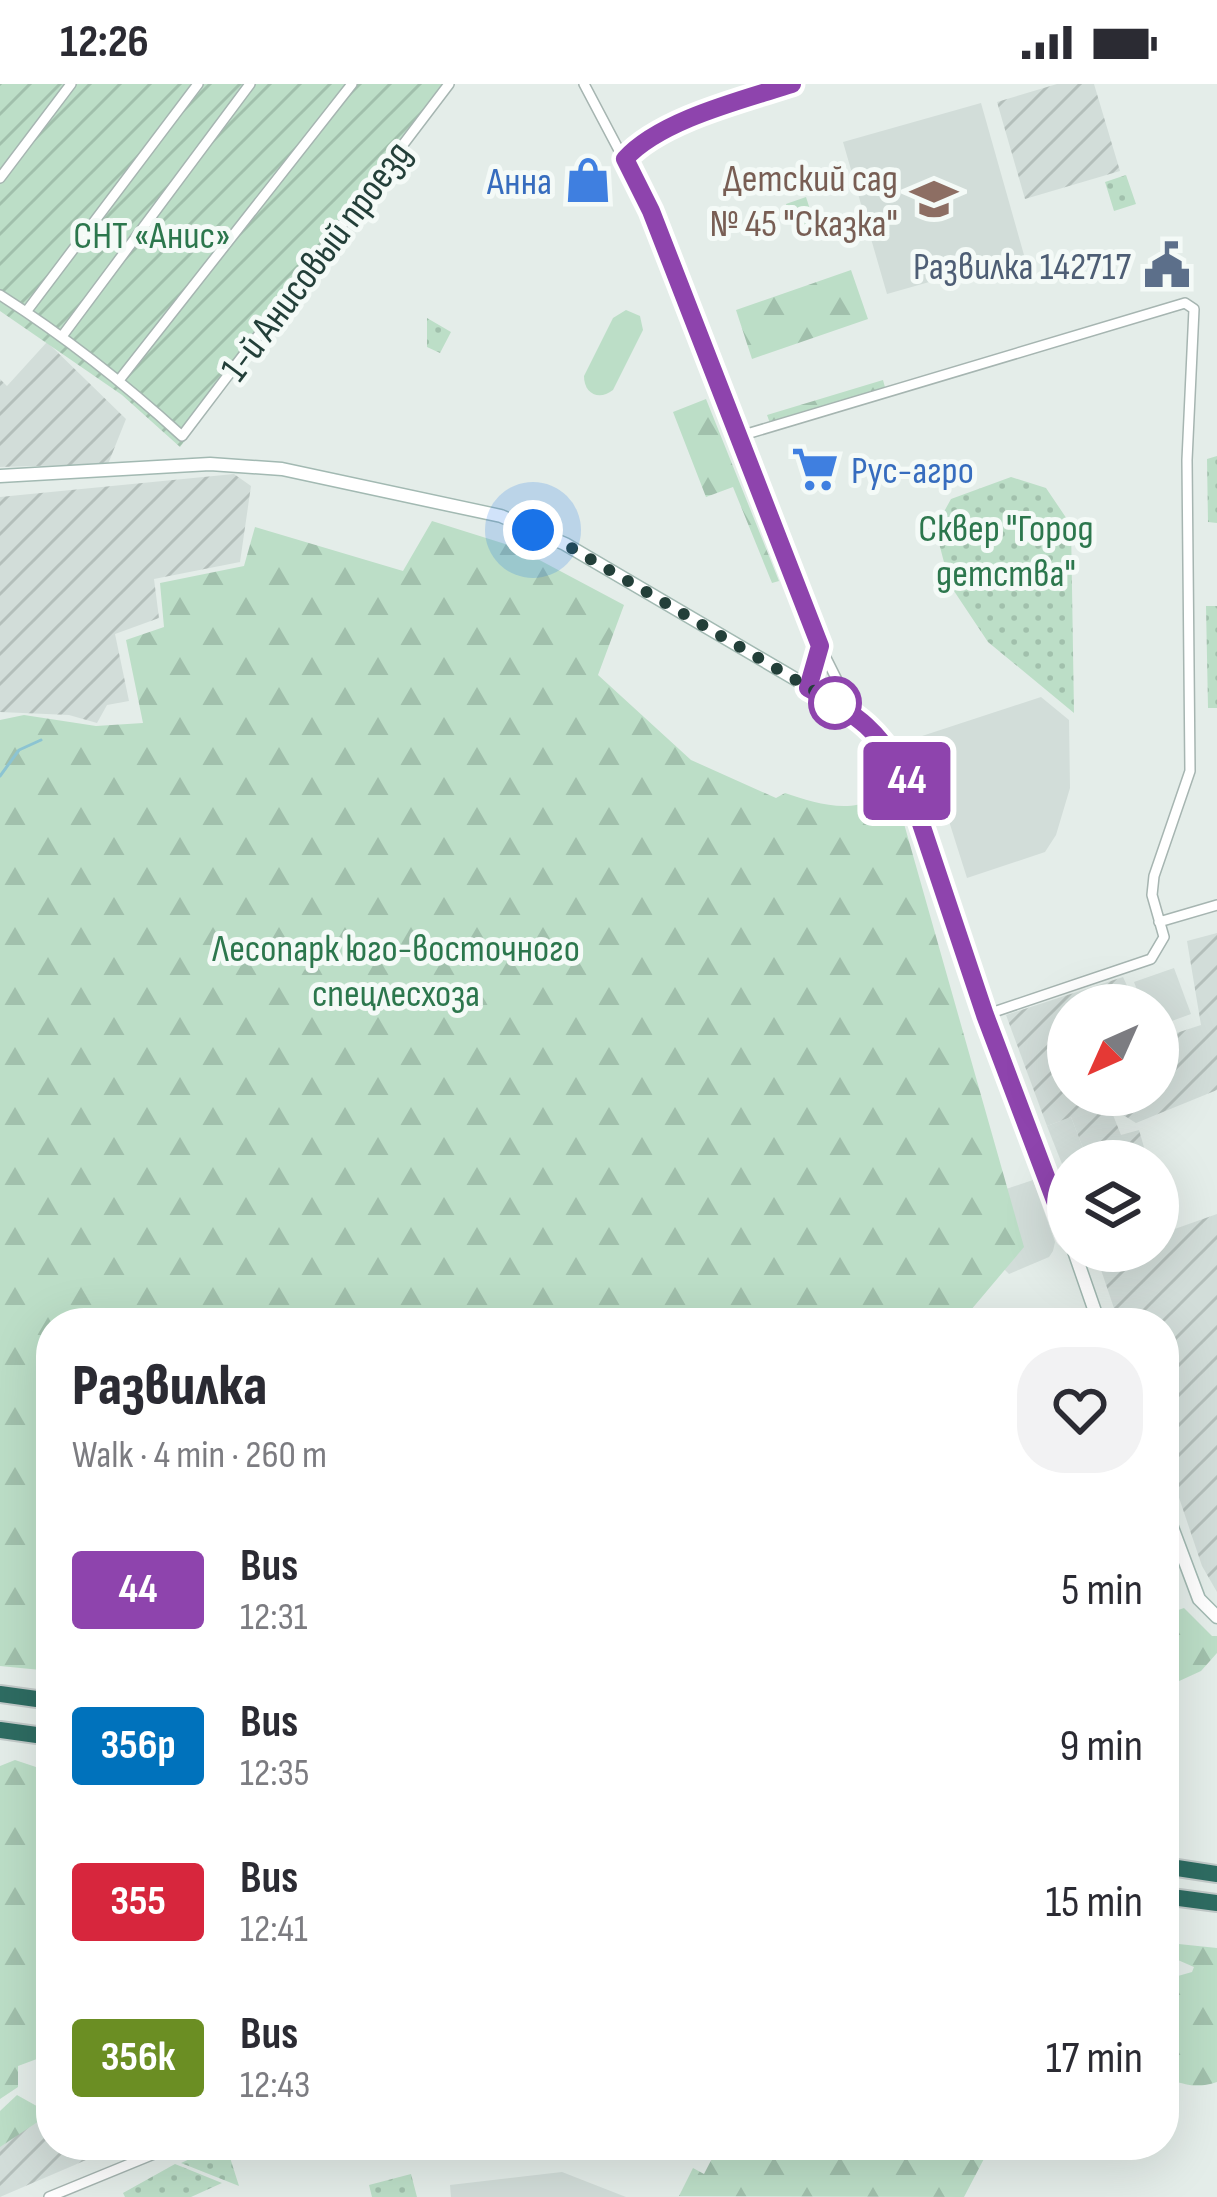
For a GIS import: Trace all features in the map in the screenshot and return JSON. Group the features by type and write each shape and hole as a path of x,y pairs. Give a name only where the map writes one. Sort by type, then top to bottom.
{"highway":[{"path":"0,1694 36,1699"},
{"path":"0,1730 36,1735"},
{"path":"1179,1868 1217,1874"},
{"path":"1179,1898 1217,1904"}],"street":[{"path":"0,178 71,84"},
{"path":"26,312 198,84"},
{"path":"63,335 250,84"},
{"path":"0,296 63,335 120,379 352,84"},
{"name":"1-й Анисовый проезд","path":"120,379 182,436 449,84"},
{"path":"584,84 651,211 820,646 854,715"},
{"path":"625,159 638,145 707,113 792,84"},
{"path":"740,436 1185,303 1194,309 1186,460 1190,771 1154,876 1152,895 1164,937 1151,959 985,1015"},
{"path":"0,476 210,464 282,469 501,516 565,544 854,715 873,728 891,750 907,782 985,1015 1047,1179"},
{"path":"808,688 820,646"},
{"path":"1159,922 1217,905"},
{"path":"1081,1272 1094,1308"},
{"path":"1179,1546 1199,1599 1217,1617"},
{"path":"49,2197 139,2160"}],"shaded area":[{"path":"1057,84 1094,84 1120,171 1025,199 997,102"},
{"name":"Детский сад № 45 \"Сказка\"","path":"981,103 1024,255 887,294 843,142"},
{"path":"47,342 126,419 108,464 0,467 0,379 7,386"},
{"path":"234,474 251,486 240,562 154,579 159,618 115,634 129,701 107,705 97,723 69,715 0,712 0,497"},
{"path":"1041,697 1069,720 1070,788 1056,835 1045,852 967,878 922,736"},
{"path":"1217,933 1217,1090 1179,1105 1179,1032 1201,1025 1187,941"},
{"path":"1174,968 1191,1014 1179,1018 1179,984 1134,982"},
{"path":"1047,1002 1047,1116 1113,1116 1121,1135 1139,1130 1142,1140 1080,1140 1071,1117 1047,1126 1006,1015"},
{"path":"1125,1116 1153,1116 1136,1123"},
{"path":"1071,1117 1080,1140 1053,1140 1047,1126"},
{"path":"1033,1180 1047,1219 1047,1258 1009,1274 995,1260 1000,1191"},
{"path":"1217,1214 1217,1592 1202,1566 1179,1498 1179,1308 1114,1308 1102,1272 1179,1272 1179,1227"},
{"path":"36,2117 36,2160 86,2160 0,2197 0,2135"},
{"path":"562,2172 626,2197 451,2197 450,2185"}],"green space":[{"name":"СНТ «Анис»","path":"0,84 452,84 180,447 122,395 0,311"},
{"path":"1126,175 1136,204 1114,211 1105,182"},
{"path":"806,197 814,222 794,229 786,204"},
{"path":"851,270 868,319 752,359 736,310"},
{"path":"626,310 640,316 643,330 613,390 593,394 584,376 613,318"},
{"path":"427,318 451,332 440,353 427,347"},
{"path":"883,380 886,391 771,426 767,415"},
{"path":"706,399 779,581 772,583 733,487 706,497 673,412"},
{"path":"1217,456 1217,523 1208,522 1207,459"},
{"name":"Сквер \"Город детства\"","path":"1011,477 1046,488 1071,525 1074,713 988,642 950,585 935,528 951,499"},
{"name":"Лесопарк юго-восточного спецлесхоза","path":"432,521 515,547 624,605 598,675 691,760 776,798 785,793 840,806 872,800 869,772 899,806 1024,1247 973,1308 36,1308 36,1670 0,1666 0,720 24,715 96,726 143,723 126,640 164,627 160,583 244,566 255,527 403,571"},
{"path":"1206,606 1217,606 1217,708 1208,708"},
{"path":"1184,1608 1217,1636 1217,1653 1201,1671 1179,1681 1179,1610"},
{"path":"15,1760 36,1767 36,2059 18,2066 18,2087 0,2099 0,1766"},
{"path":"1179,1944 1217,1948 1217,2082 1193,2085 1179,2083 1179,1976 1194,1967 1179,1960"},
{"path":"17,2095 36,2106 36,2123 0,2147 0,2111"},
{"path":"231,2160 239,2186 181,2163"},
{"path":"711,2160 983,2160 964,2197 679,2196 693,2168 704,2174"},
{"path":"175,2164 222,2183 191,2197 125,2197 123,2193"},
{"path":"411,2174 417,2197 372,2197 369,2185"}],"waterway":[{"path":"0,776 19,750 41,740"}],"bus line":[{"name":"44","path":"792,84 707,113 638,145 625,159 651,211 820,646 808,688 873,728 907,782 985,1015 1047,1179"}],"place":[{"name":"Анна","path":"588,180"},
{"name":"Детский сад № 45 \"Сказка\"","path":"934,199"},
{"name":"Развилка 142717","path":"1167,265"},
{"name":"Рус-агро","path":"815,469"}],"route":[{"path":"533,530 565,544 835,703"}]}
